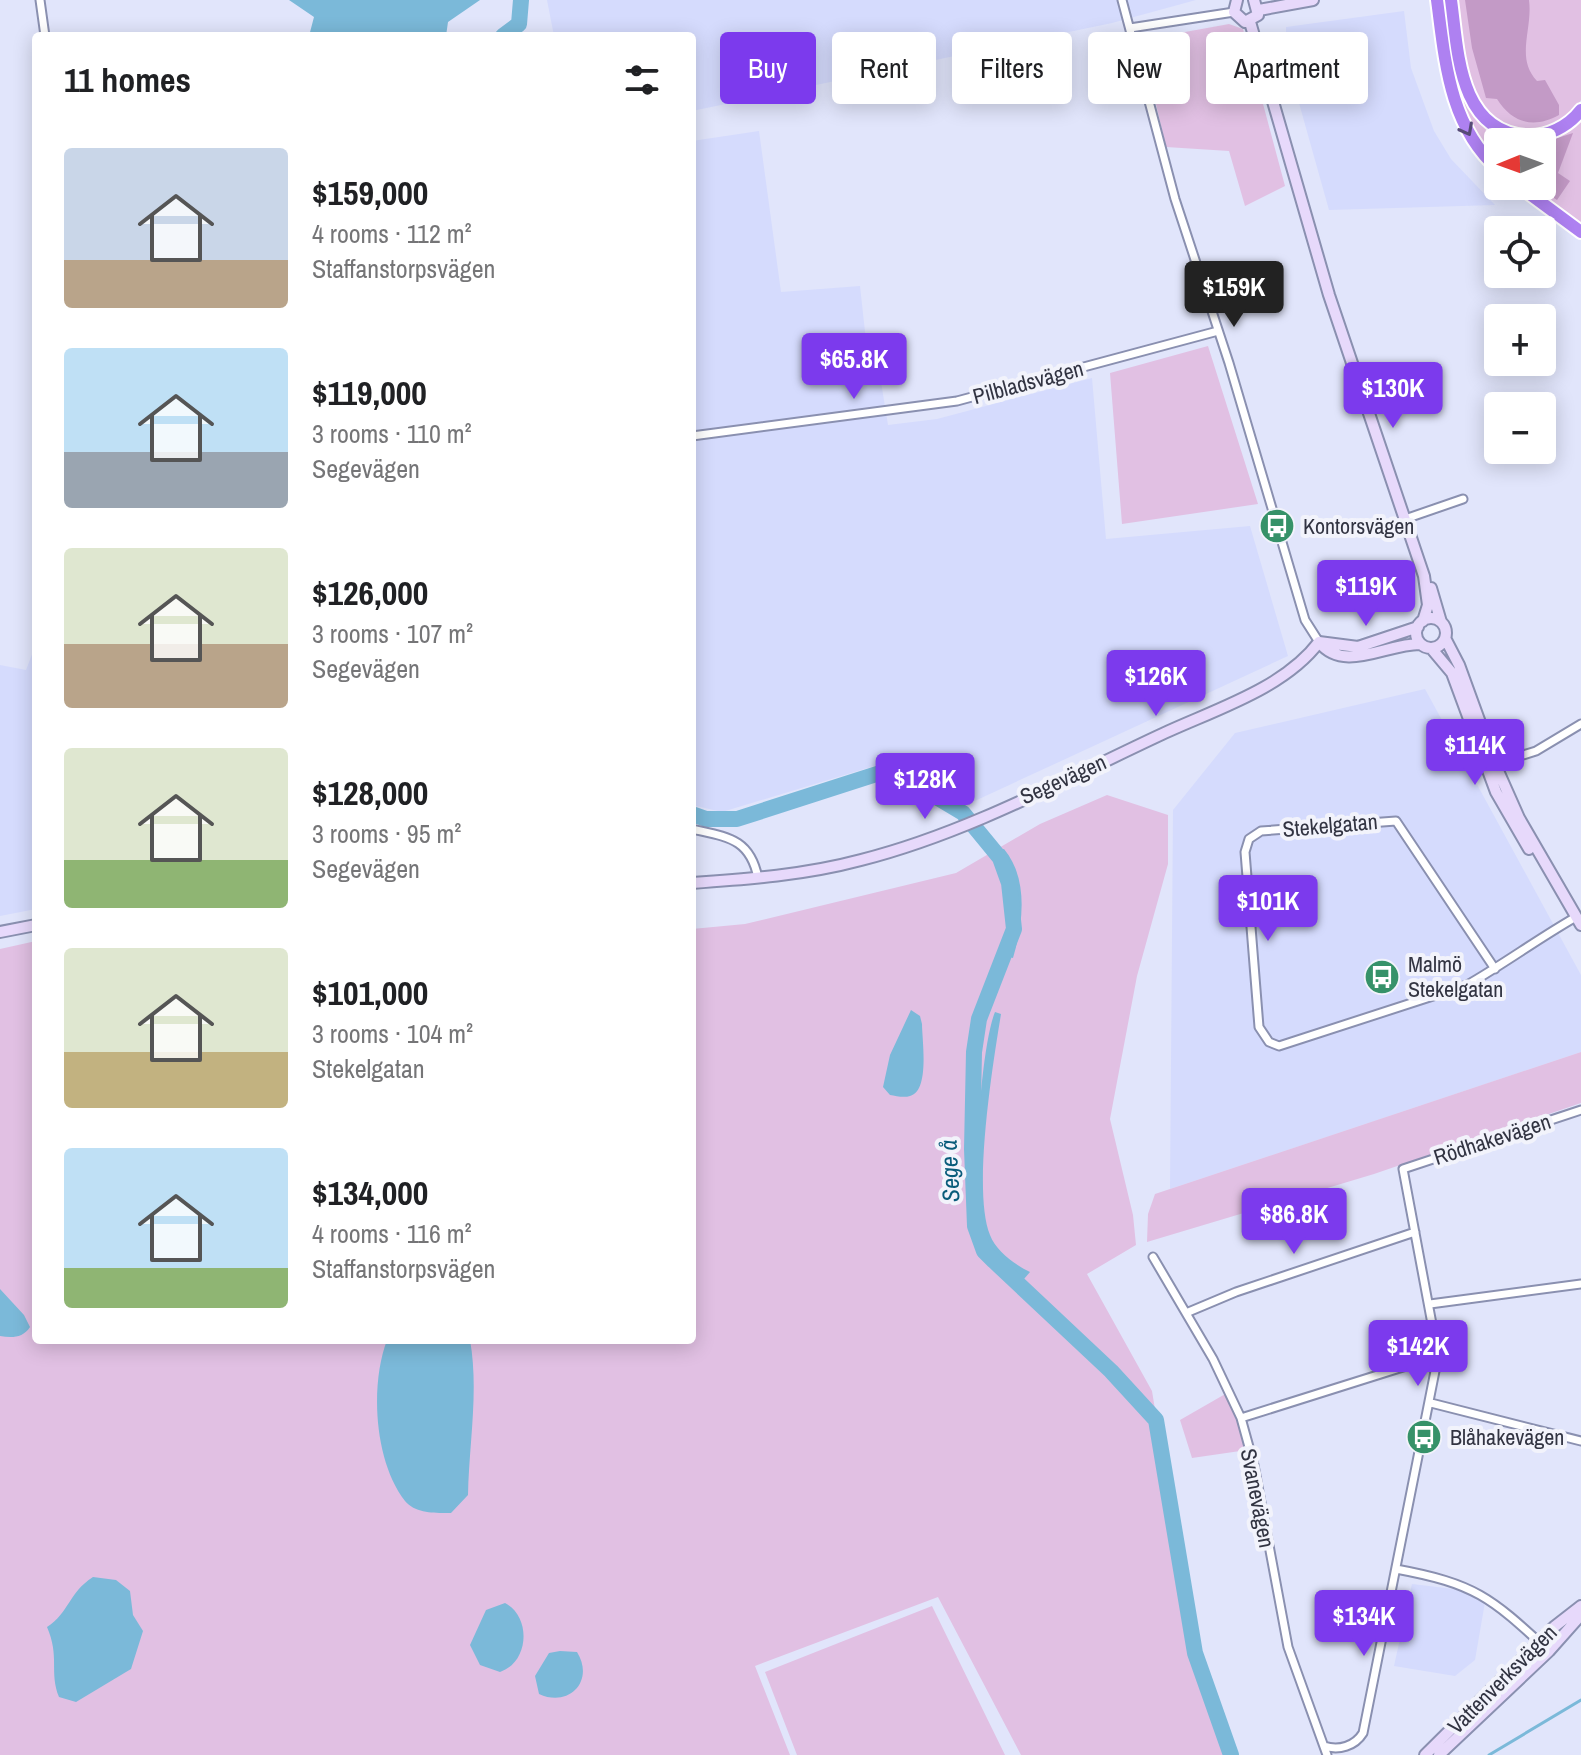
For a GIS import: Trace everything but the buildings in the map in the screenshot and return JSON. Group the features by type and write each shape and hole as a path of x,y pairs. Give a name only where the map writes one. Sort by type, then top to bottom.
{"highway":[{"path":"1437,0 1458,113 1484,154"},
{"path":"1451,0 1463,79 1473,103 1490,122 1512,133 1542,135 1567,124 1581,110"},
{"path":"1538,200 1581,232"}],"street":[{"path":"40,0 44,32"},
{"path":"1122,0 1175,199 1305,620 1331,654 1349,657 1400,644 1426,646 1445,638"},
{"path":"1313,0 1257,5 1250,22 1329,295 1445,638 1462,672 1490,766"},
{"path":"1130,28 1237,3 1239,19 1250,22"},
{"name":"Pilbladsvägen","path":"696,435 957,401 1218,331"},
{"path":"1405,519 1463,499"},
{"path":"1424,576 1428,605 1417,636 1452,673 1490,766 1579,921"},
{"path":"1319,642 1358,647 1420,624 1441,622"},
{"name":"Segevägen","path":"696,883 758,878 859,861 957,826 1269,683 1306,659 1319,642"},
{"path":"1490,766 1536,751 1581,724"},
{"name":"Stekelgatan","path":"1495,969 1396,821 1261,831 1249,839 1245,852 1259,1027 1269,1042 1279,1046 1467,985 1495,969 1579,921"},
{"path":"696,830 741,844 752,855 758,878"},
{"path":"0,932 32,926"},
{"name":"Rödhakevägen","path":"1415,1232 1403,1169 1581,1110"},
{"path":"1186,1313 1236,1292 1415,1232 1438,1356 1431,1403 1363,1733 1352,1745 1326,1751"},
{"name":"Svanevägen","path":"1153,1257 1241,1418 1254,1465 1288,1647 1326,1751"},
{"path":"1430,1304 1581,1284"},
{"path":"1241,1418 1428,1356 1438,1356"},
{"path":"1431,1403 1581,1441"},
{"path":"1396,1569 1477,1591 1515,1618 1549,1651"},
{"name":"Vattenverksvägen","path":"1425,1755 1539,1642 1581,1606"},
{"name":"Vattenverksvägen","path":"1439,1755 1549,1651 1581,1615"}],"shaded area":[{"path":"289,0 480,0 448,22 447,32 310,32 314,17"},
{"path":"547,0 1196,0 1069,32 952,32 952,57 936,60 936,32 832,32 832,82 816,85 816,32 720,32 720,104 725,104 696,110 696,32 553,32"},
{"path":"1457,0 1581,0 1581,100 1559,122 1544,128 1507,124 1491,114 1479,100 1470,82"},
{"path":"1465,0 1529,0 1527,63 1537,81 1545,80 1559,105 1559,115 1541,122 1524,121 1510,114 1497,99 1486,98 1472,48"},
{"path":"1404,11 1411,68 1434,131 1451,159 1484,194 1484,200 1490,200 1495,205 1329,210 1299,104 1368,104 1368,32 1286,32 1286,27"},
{"path":"1229,24 1243,29 1244,32 1206,32 1206,104 1263,104 1285,186 1245,206 1229,151 1166,147 1156,104 1190,104 1190,32 1185,32"},
{"path":"1450,24 1454,62 1464,99 1474,114 1490,128 1484,128 1484,146 1460,98 1444,25"},
{"path":"1581,119 1581,226 1545,200 1556,200 1556,134"},
{"path":"759,131 781,292 860,286 868,359 877,357 888,425 937,419 1092,378 1106,539 1250,526 1288,656 966,805 926,756 904,757 722,812 696,806 696,140"},
{"path":"1573,133 1558,173 1570,181 1557,200 1556,199 1556,138"},
{"path":"1208,346 1258,504 1122,524 1110,373"},
{"path":"32,654 32,910 0,916 0,665 26,670"},
{"path":"1425,689 1581,975 1581,1052 1170,1189 1173,810 1235,733"},
{"path":"1107,795 1168,815 1168,864 1137,976 1110,1119 1133,1215 1136,1245 1087,1274 1152,1391 1195,1653 1231,1755 1021,1755 938,1597 755,1666 790,1755 0,1755 0,949 32,942 32,1344 696,1344 696,929 745,924 956,873 1040,824"},
{"path":"1004,849 1017,874 1022,902 1013,958 1009,957 1016,929 1017,902 1012,876 1000,850"},
{"path":"911,1010 920,1016 922,1024 923,1075 916,1092 910,1096 890,1095 883,1087 890,1055"},
{"path":"995,1012 1001,1014 983,1159 985,1215 997,1247 1030,1272 1024,1279 990,1251 981,1229 978,1131 985,1059"},
{"path":"1581,1052 1581,1103 1374,1174 1147,1242 1148,1214 1155,1194"},
{"path":"0,1289 24,1315 30,1327 21,1335 0,1336"},
{"path":"386,1344 471,1344 474,1398 468,1495 451,1513 426,1512 415,1508 405,1501 395,1484 381,1444 378,1422 378,1379"},
{"path":"1227,1393 1247,1450 1192,1458 1180,1420"},
{"path":"93,1577 116,1580 130,1591 133,1615 143,1631 131,1669 76,1702 59,1697 53,1647 47,1627 60,1615 78,1589"},
{"path":"1412,1584 1462,1590 1485,1602 1475,1660 1455,1676 1394,1666"},
{"path":"505,1603 519,1618 524,1639 517,1659 500,1672 480,1665 470,1645 486,1610"},
{"path":"932,1606 1005,1755 797,1755 765,1672"},
{"path":"577,1652 582,1663 581,1682 569,1695 550,1697 539,1694 535,1676 549,1653"}],"waterway":[{"name":"Sege å","path":"508,32 519,24 521,0"},
{"name":"Sege å","path":"696,815 706,819 737,819 886,771 896,773 963,813 1000,858 1009,883 1014,929 979,1019 974,1052 972,1149 975,1226 984,1251 1111,1371 1156,1420 1195,1653 1231,1755"},
{"path":"1489,1755 1581,1700"}],"place":[{"name":"Kontorsvägen","path":"1277,526"},
{"name":"Malmö Stekelgatan","path":"1382,977"},
{"name":"Blåhakevägen","path":"1424,1437"}]}
